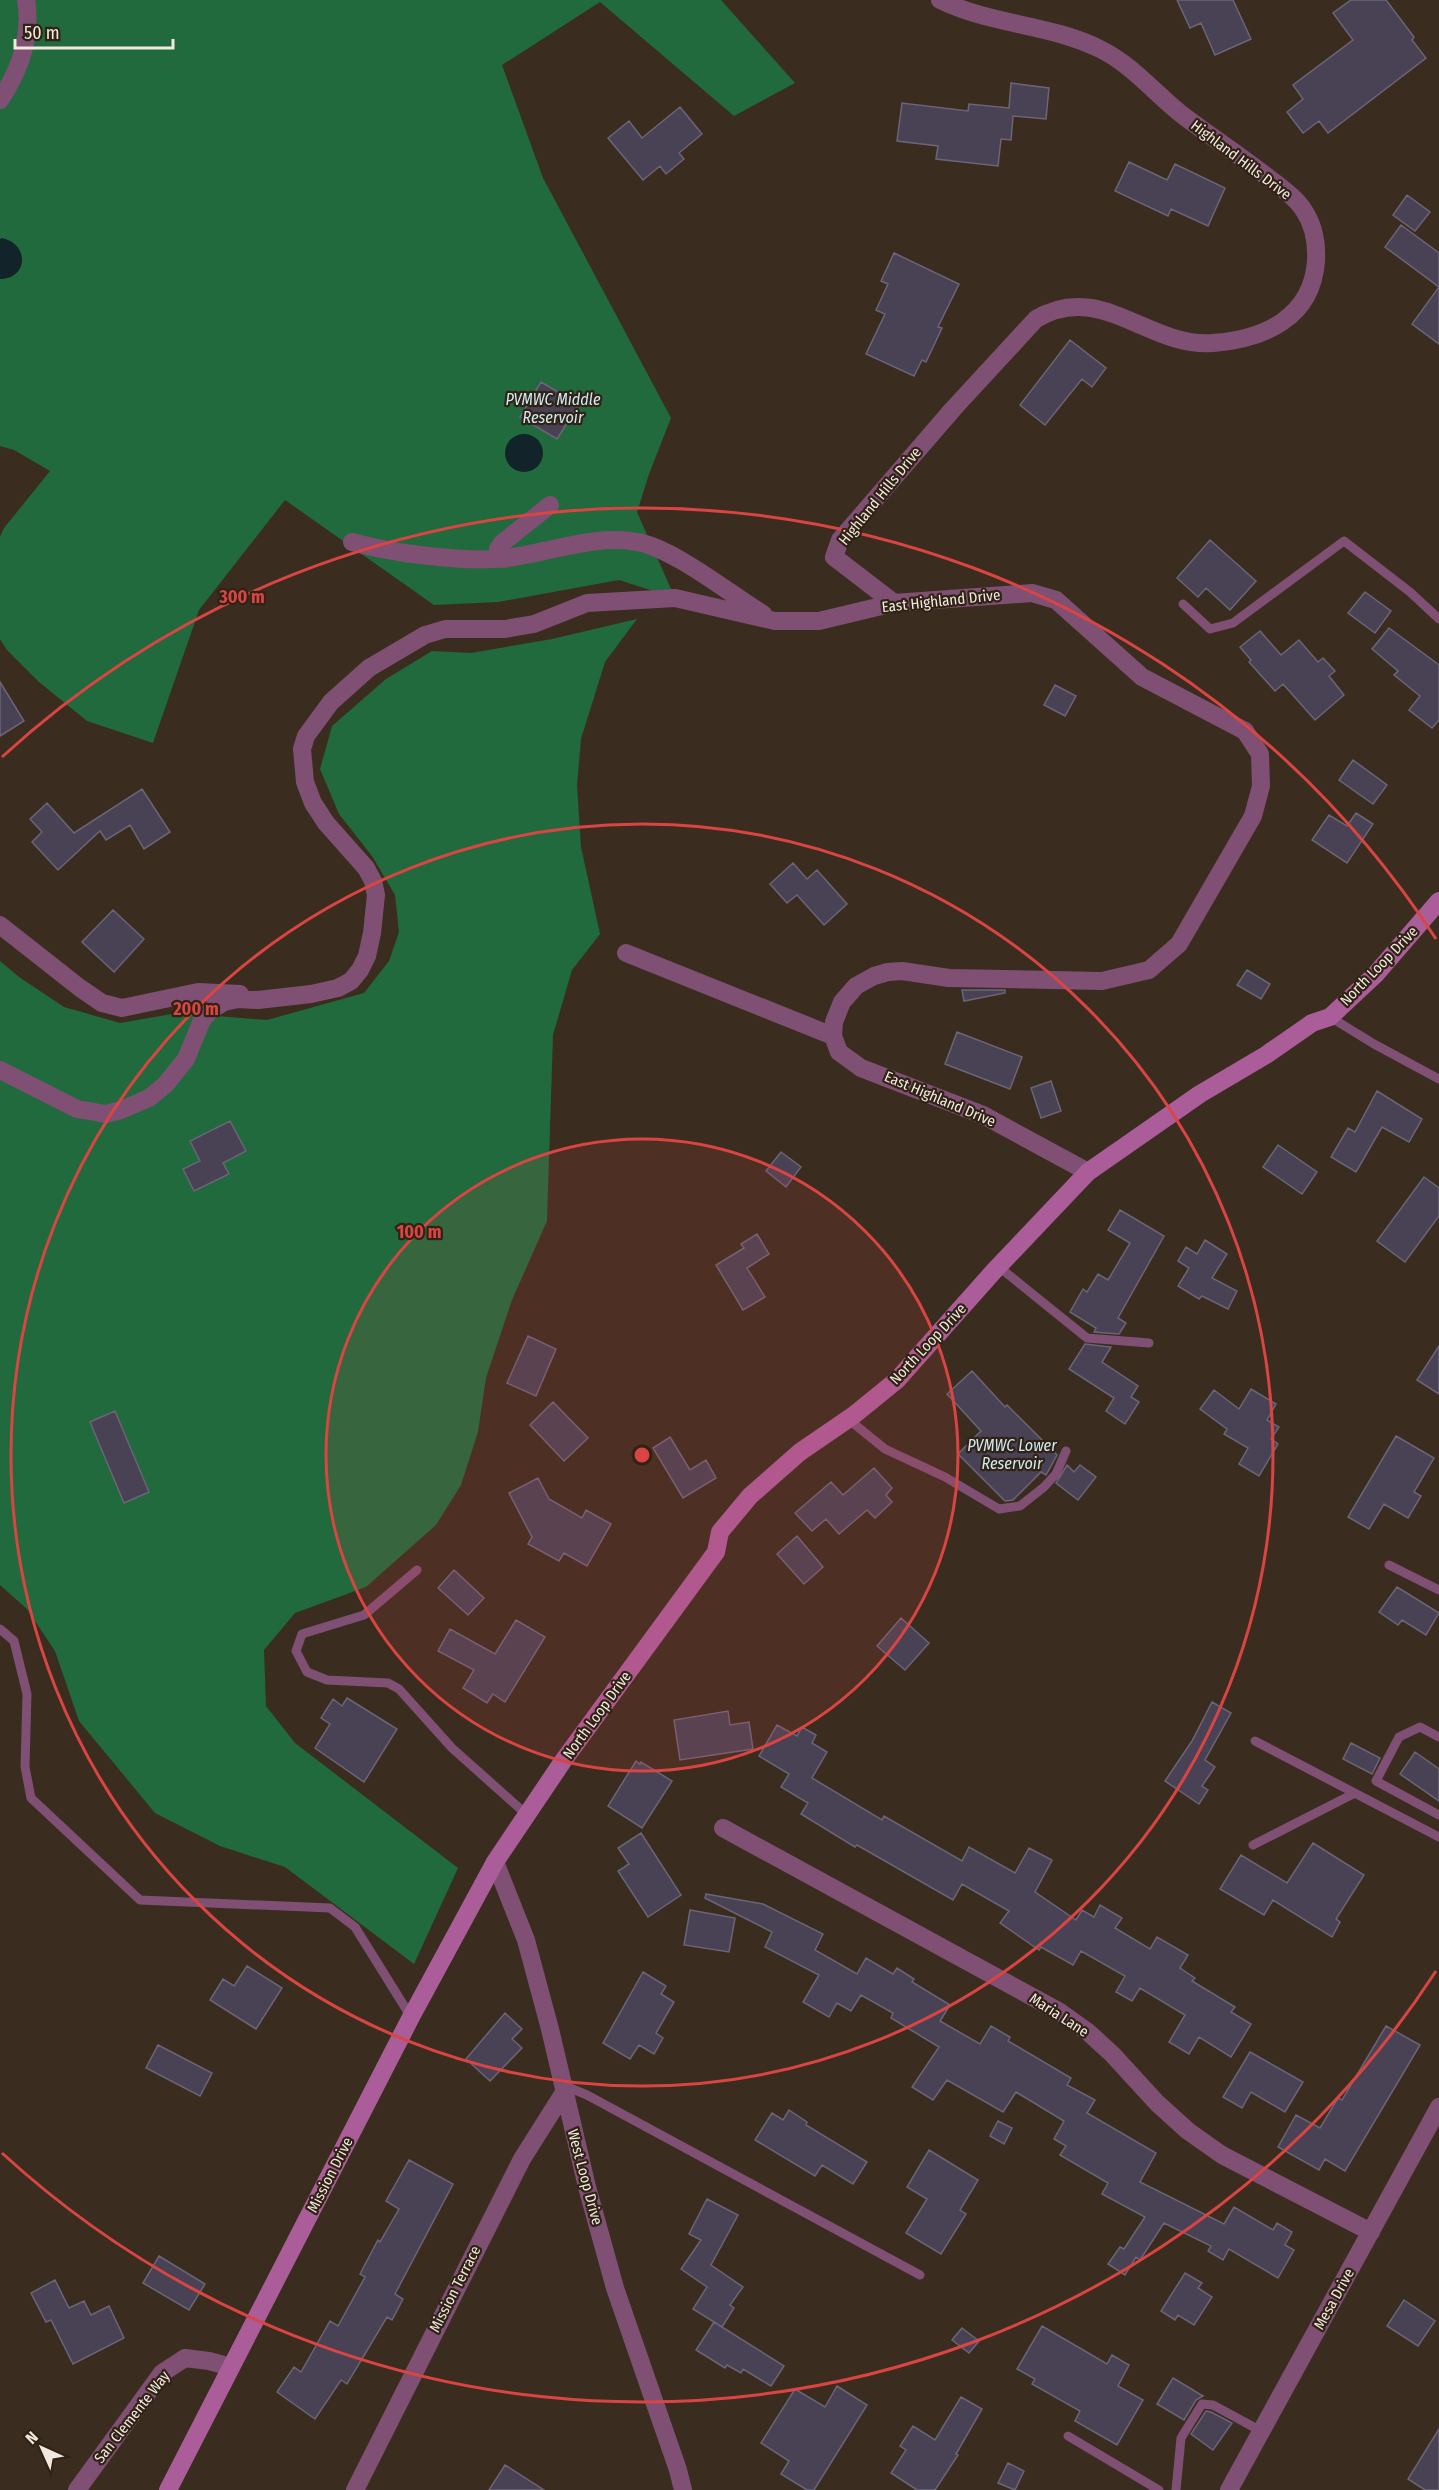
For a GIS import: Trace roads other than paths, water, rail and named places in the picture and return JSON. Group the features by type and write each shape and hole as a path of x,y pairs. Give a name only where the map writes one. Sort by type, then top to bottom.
{"street":[{"path":"0,100 13,81 22,57 27,35 26,0"},
{"name":"Highland Hills Drive","path":"894,603 834,557 840,540 953,409 1036,319 1050,311 1077,305 1118,315 1155,332 1185,340 1212,343 1250,337 1288,319 1301,306 1311,286 1316,268 1317,249 1314,231 1303,208 1274,182 1184,117 1103,50 1078,39 963,11 940,0"},
{"path":"504,559 498,549 502,543 550,505"},
{"path":"352,542 387,550 461,558 504,559 586,544 612,541 635,542 655,546 775,621"},
{"name":"East Highland Drive","path":"0,1070 77,1109 106,1114 149,1098 165,1085 186,1059 202,1020 211,1010 224,1002 311,994 338,988 351,981 367,956 376,895 374,881 366,868 326,823 313,803 305,782 301,758 306,736 331,702 369,668 425,635 445,629 505,629 534,624 587,603 675,598 775,621 819,621 894,603 1032,594 1056,600 1142,677 1245,731 1260,754 1261,786 1253,816 1179,944 1149,969 1102,981 949,978 902,971 888,972 874,976 856,986 842,1002 834,1022 833,1036 839,1052 861,1068 982,1115 1088,1172"},
{"name":"North Loop Drive","path":"495,1862 526,1814 716,1552 720,1532 750,1496 800,1452 848,1419 897,1380 1088,1172 1200,1094 1266,1055 1312,1023 1330,1017 1375,975 1439,901"},
{"path":"0,926 102,1003 122,1008 198,992 277,997"},
{"path":"626,954 833,1036"},
{"name":"Maria Lane","path":"723,1828 1060,2012 1088,2032 1113,2055 1157,2103 1180,2124 1222,2155 1371,2232"},
{"name":"Mission Drive","path":"168,2490 411,2017 495,1862"},
{"name":"West Loop Drive","path":"495,1862 526,1940 550,2029 562,2089 615,2288 683,2490"},
{"name":"Mission Terrace","path":"355,2490 522,2159 562,2089"},
{"name":"Mesa Drive","path":"1229,2490 1439,2107"},
{"name":"San Clemente Way","path":"77,2490 162,2373 185,2358 231,2367"}],"lane":[{"path":"1183,604 1210,629 1233,623 1344,541 1410,592 1439,619"},
{"path":"1330,1017 1439,1079"},
{"path":"999,1267 1087,1338 1149,1343"},
{"path":"848,1419 885,1449 945,1477 999,1509 1020,1506 1044,1487 1056,1474 1066,1451"},
{"path":"1389,1565 1439,1590"},
{"path":"417,1569 364,1615 302,1634 296,1651 307,1672 327,1680 388,1683 399,1689 452,1748 526,1814"},
{"path":"0,1629 14,1641 27,1694 25,1767 31,1798 39,1806 140,1900 330,1908 355,1927 411,2017"},
{"path":"1439,1737 1420,1727 1399,1737 1376,1781 1439,1815"},
{"path":"1255,1741 1439,1838"},
{"path":"1254,1845 1355,1793"},
{"path":"562,2089 597,2101 920,2275"},
{"path":"1176,2490 1181,2438 1202,2404 1213,2405 1261,2431"},
{"path":"1068,2436 1159,2490"}],"water label":[{"name":"PVMWC Middle Reservoir","path":"553,408"},
{"name":"PVMWC Lower Reservoir","path":"1012,1454"}]}
